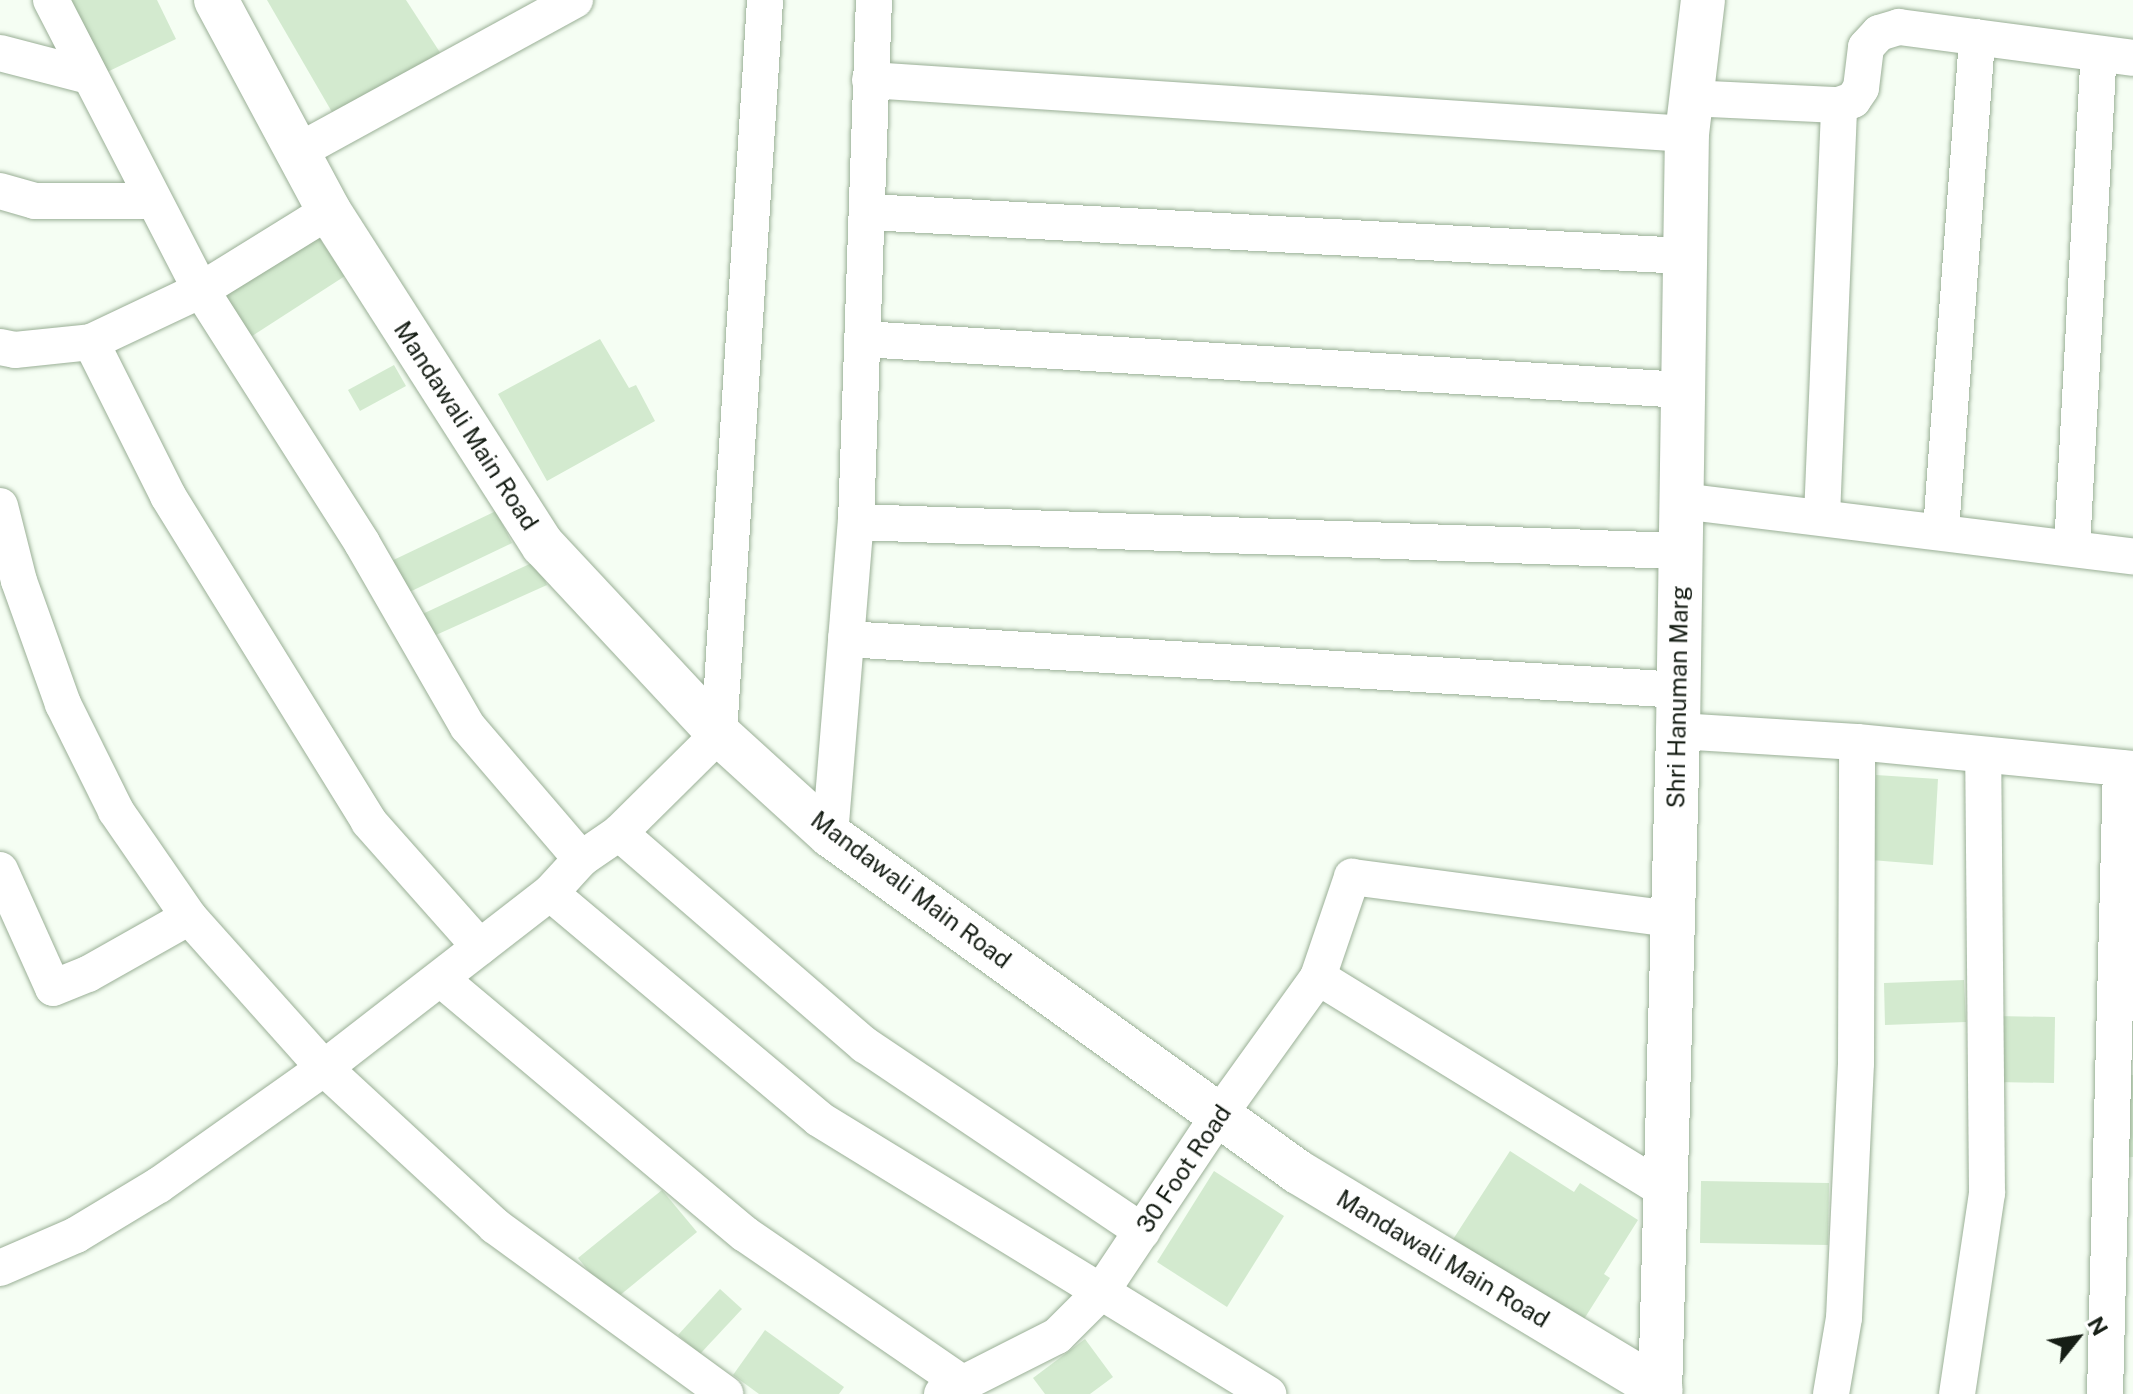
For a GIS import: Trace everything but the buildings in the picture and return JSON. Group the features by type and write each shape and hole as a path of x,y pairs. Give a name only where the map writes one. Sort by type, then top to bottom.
{"street":[{"path":"51,0 201,290 362,543 468,727 581,859"},
{"name":"Mandawali Main Road","path":"216,0 329,211 543,545 719,734 830,835 1298,1172 1660,1392"},
{"path":"297,152 575,0"},
{"path":"0,1268 76,1235 159,1185 324,1068 442,980 550,893 581,859 619,833 719,734 765,0"},
{"path":"830,835 856,522 874,0"},
{"name":"Shri Hanuman Marg","path":"1660,1392 1678,710 1688,116 1703,0"},
{"path":"870,80 1688,116 1839,105 1853,100 1861,88 1866,47 1879,33 1899,27 2116,56 2072,547"},
{"path":"1941,530 1977,37"},
{"path":"0,53 88,76"},
{"path":"1822,516 1839,105"},
{"path":"0,191 35,201 153,201"},
{"path":"0,347 15,350 91,342 201,290 329,211"},
{"path":"869,212 1685,256"},
{"path":"863,339 1683,390"},
{"path":"91,342 168,496 369,822 480,947"},
{"path":"1682,501 1941,530 2133,556"},
{"path":"0,506 19,581 63,704 116,811 189,917 324,1068 495,1226 725,1394"},
{"path":"856,522 1680,551"},
{"path":"846,639 1678,710 1857,742 2127,769 2105,1394"},
{"path":"1831,1394 1844,1318 1855,1079 1857,742"},
{"path":"1957,1394 1987,1193 1983,757"},
{"path":"619,833 865,1045 1142,1231"},
{"path":"0,870 53,988 88,974 189,917"},
{"name":"30 Foot Road","path":"953,1390 1057,1336 1101,1292 1219,1115 1318,977 1352,877 1673,919"},
{"path":"550,893 819,1119 1101,1292 1223,1384 1268,1394"},
{"path":"1318,977 1666,1191"},
{"path":"442,980 745,1234 953,1390"}]}
